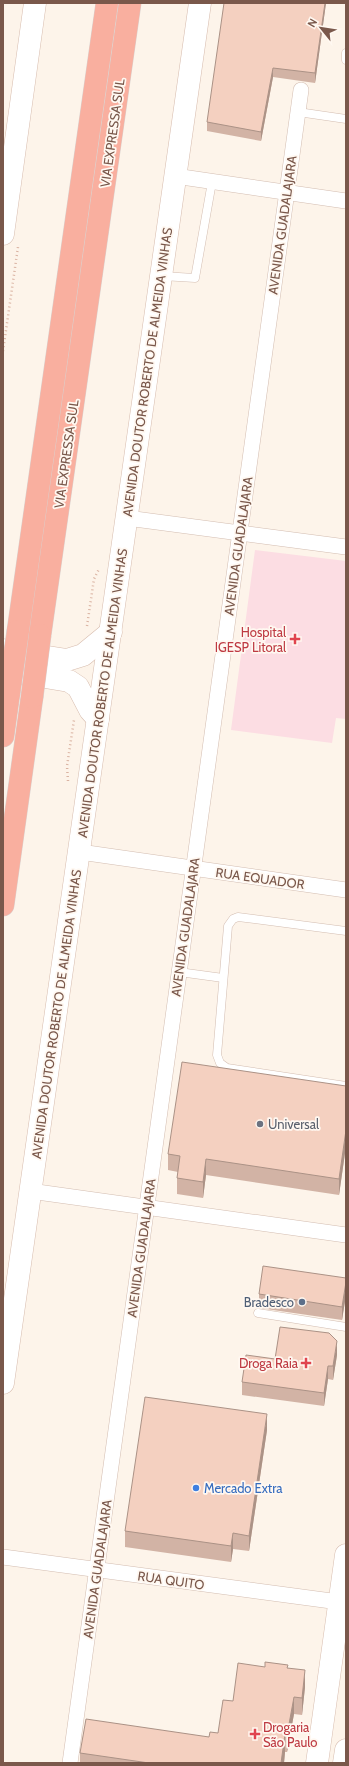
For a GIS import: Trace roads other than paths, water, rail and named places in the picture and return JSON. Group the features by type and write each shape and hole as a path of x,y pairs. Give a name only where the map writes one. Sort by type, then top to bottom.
{"highway":[{"name":"VIA EXPRESSA SUL","path":"3,736 107,3"},
{"name":"VIA EXPRESSA SUL","path":"3,905 130,3"}],"main road":[{"path":"3,234 8,156 35,3"},
{"name":"AVENIDA DOUTOR ROBERTO DE ALMEIDA VINHAS","path":"3,1383 200,3"},
{"path":"3,650 66,660 83,655 111,632"},
{"path":"3,670 69,681 78,687 90,710 98,719"},
{"path":"317,1763 346,1555"},
{"path":"344,1763 346,1750"}],"street":[{"name":"AVENIDA GUADALAJARA","path":"70,1763 301,90"},
{"path":"175,176 346,201"},
{"path":"127,518 346,547"},
{"name":"RUA EQUADOR","path":"80,852 346,890"},
{"path":"30,1190 346,1235"},
{"name":"RUA QUITO","path":"3,1557 339,1602"}],"lane":[{"path":"346,53 346,60"},
{"path":"298,112 346,119"},
{"path":"161,276 195,278 212,182"},
{"path":"346,931 238,917 233,919 228,926 218,1055 220,1063 227,1068 346,1086"},
{"path":"179,972 223,978"},
{"path":"258,1313 346,1327"}],"place":[{"name":"Hospital IGESP Litoral","path":"295,639"},
{"name":"Universal","path":"260,1124"},
{"name":"Bradesco","path":"302,1302"},
{"name":"Droga Raia","path":"306,1363"},
{"name":"Mercado Extra","path":"196,1488"},
{"name":"Drogaria São Paulo","path":"255,1734"}]}
